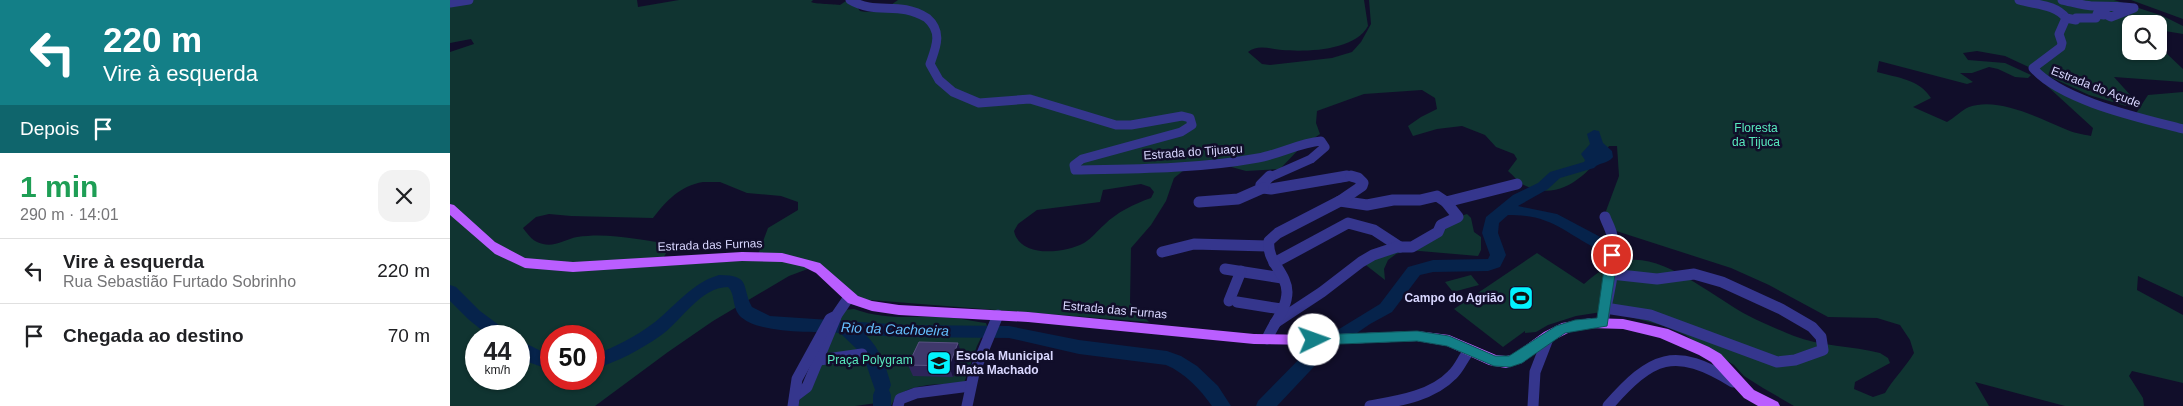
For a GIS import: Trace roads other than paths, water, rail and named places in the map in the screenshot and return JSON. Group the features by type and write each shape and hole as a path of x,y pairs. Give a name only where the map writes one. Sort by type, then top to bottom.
{"main road":[{"name":"Estrada das Furnas","path":"450,208 500,252 519,262 545,266 573,267 731,258 778,258 799,261 820,268 830,276 848,297 885,308 996,320 1267,339 1314,340 1417,336 1449,341 1494,361 1510,362 1549,336 1567,327 1604,315 1692,345 1716,358 1742,388 1772,406"}],"street":[{"path":"450,3 468,0"},
{"name":"Estrada do Tijuaçu","path":"850,0 864,5 905,5 922,14 938,30 938,41 930,64 934,73 956,94 979,103 1026,98 1116,125 1131,126 1182,116 1190,118 1192,122 1192,126 1181,132 1082,159 1074,165 1075,170 1176,168 1253,160 1311,142 1321,142 1324,144 1326,147 1323,151 1309,160 1263,181 1261,185 1263,188"},
{"path":"2019,0 2051,8 2066,18 2076,20 2076,18 2083,17 2096,18 2098,14 2104,15 2103,13 2111,16 2134,8 2116,5 2110,7 2094,6 2062,0"},
{"name":"Estrada do Açude","path":"2066,18 2059,34 2062,43 2061,47 2034,66 2033,68 2037,75 2048,83 2107,107 2183,128"},
{"path":"1198,202 1238,199 1263,188 1271,189 1349,176 1361,180 1362,186 1340,201 1278,233 1269,241 1267,246 1287,290 1286,299 1267,339"},
{"path":"1446,202 1517,184"},
{"path":"1274,324 1373,255 1400,247 1412,246 1438,232 1444,223 1458,216 1446,202 1437,196 1420,200 1394,200 1362,205 1340,201"},
{"path":"1605,217 1612,235 1613,248 1604,315 1650,315 1777,362 1791,361 1823,350 1824,346 1821,336 1804,322 1726,283 1692,273 1682,273 1658,280 1611,274"},
{"path":"1274,263 1348,223 1374,230 1400,247"},
{"path":"1162,252 1194,244 1267,246"},
{"path":"1225,269 1282,278"},
{"path":"1241,271 1233,301 1281,310"},
{"path":"794,401 797,379 848,297"},
{"path":"967,406 970,386 996,320"},
{"path":"794,401 807,388 832,322"},
{"path":"1533,406 1535,372 1549,336"},
{"path":"1370,406 1408,396 1442,382 1452,376 1470,350"},
{"path":"819,360 862,354"},
{"path":"1608,406 1638,376 1654,364 1668,359 1680,358 1697,362 1715,370 1742,388"},
{"path":"898,406 900,399 910,394 970,386"}],"waterway":[{"name":"Rio da Cachoeira","path":"1594,134 1597,145"},
{"name":"Rio da Cachoeira","path":"1593,160 1600,160 1606,157 1605,151 1597,145"},
{"name":"Rio da Cachoeira","path":"1593,160 1588,154 1597,145"},
{"name":"Rio da Cachoeira","path":"1265,406 1319,350 1364,320 1386,308 1414,271 1433,266 1488,265 1494,263 1498,255 1490,233 1491,221 1518,198 1543,186 1555,175 1589,165 1593,160"},
{"path":"1505,210 1552,217 1600,243 1623,250"},
{"name":"Rio da Cachoeira","path":"605,358 655,331 700,291 719,281 734,283 739,289 743,307 755,317 770,322 844,327"},
{"name":"Rio da Cachoeira","path":"450,291 487,325"},
{"name":"Rio da Cachoeira","path":"844,327 905,331 1009,332 1079,347 1167,358 1183,365 1198,377 1222,406"},
{"path":"844,327 860,339 870,351 882,385"},
{"name":"Rio da Cachoeira","path":"530,354 540,359"},
{"path":"882,395 882,406"}],"place":[{"name":"Campo do Agrião","path":"1521,298"},
{"name":"Escola Municipal Mata Machado","path":"939,363"}],"park label":[{"name":"Floresta da Tijuca","path":"1756,135"},
{"name":"Praça Polygram","path":"870,360"}]}
